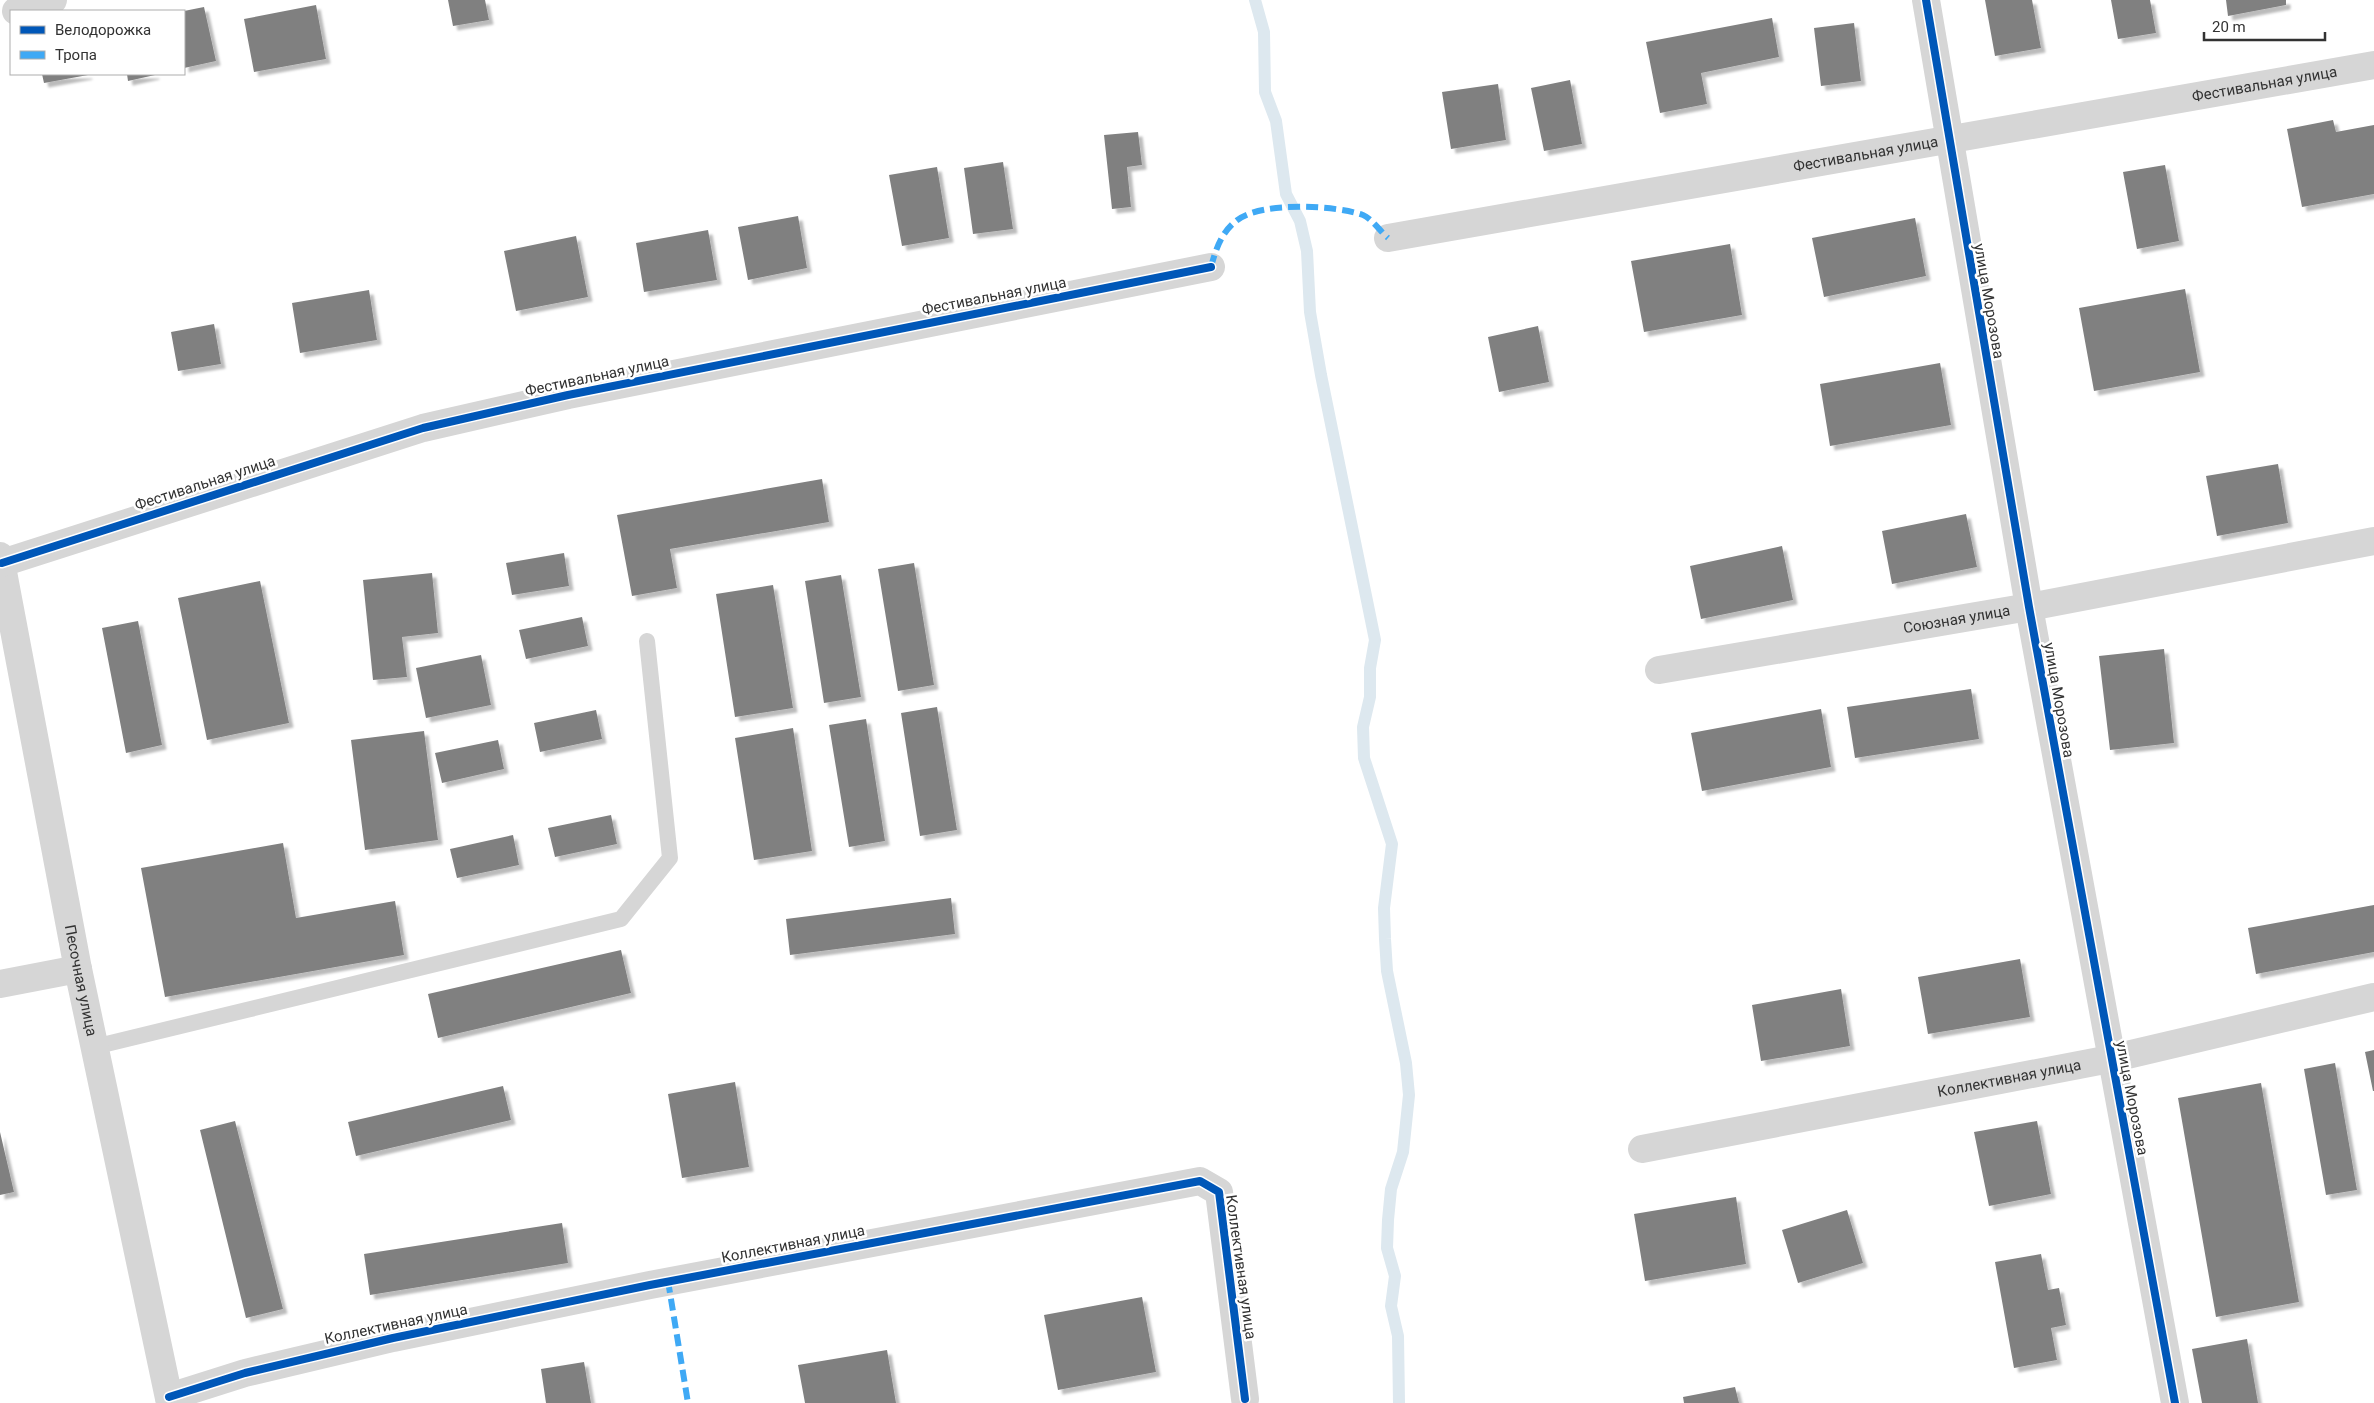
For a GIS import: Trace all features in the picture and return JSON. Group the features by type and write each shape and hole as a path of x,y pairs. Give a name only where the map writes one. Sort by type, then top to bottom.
{"street":[{"path":"19,10 53,0"},
{"name":"улица Морозова","path":"1926,0 2028,607 2175,1403"},
{"name":"Фестивальная улица","path":"1388,238 2374,65"},
{"name":"Фестивальная улица","path":"1,560 423,428 578,393 1211,267"},
{"name":"Союзная улица","path":"1659,670 2028,607 2374,541"},
{"name":"Песочная улица","path":"1,560 78,968 170,1400"},
{"path":"0,984 78,968"},
{"name":"Коллективная улица","path":"1642,1149 2110,1058 2374,997"},
{"name":"Коллективная улица","path":"170,1400 245,1373 392,1338 650,1285 1200,1181 1219,1192 1244,1399"}],"lane":[{"path":"94,1047 621,919 670,858 647,641"}],"building":[{"path":"448,0 485,0 489,20 453,26"},
{"path":"1985,0 2032,0 2041,48 1995,56"},
{"path":"2111,0 2150,0 2156,33 2118,39"},
{"path":"2226,0 2286,0 2286,5 2228,16"},
{"path":"316,5 326,59 254,72 244,19"},
{"path":"204,7 216,61 185,68 185,11"},
{"path":"1772,18 1779,57 1701,73 1707,104 1660,113 1646,42"},
{"path":"1854,23 1861,81 1821,86 1814,28"},
{"path":"42,75 88,75 44,83"},
{"path":"127,75 155,75 128,81"},
{"path":"1570,80 1582,144 1544,151 1531,88"},
{"path":"1498,84 1506,140 1451,149 1442,92"},
{"path":"2333,120 2336,132 2374,125 2374,194 2302,207 2287,129"},
{"path":"1138,132 1142,165 1127,167 1131,207 1112,209 1104,135"},
{"path":"1003,162 1013,229 973,234 964,168"},
{"path":"2165,165 2179,241 2137,249 2123,172"},
{"path":"937,167 949,238 902,246 889,175"},
{"path":"798,216 807,268 748,280 738,227"},
{"path":"1915,218 1926,276 1824,297 1812,238"},
{"path":"708,230 717,280 644,292 636,243"},
{"path":"576,236 588,297 516,311 504,251"},
{"path":"1730,244 1742,315 1644,332 1631,261"},
{"path":"2185,289 2200,372 2094,391 2079,308"},
{"path":"369,290 377,340 300,353 292,303"},
{"path":"214,324 221,364 178,371 171,332"},
{"path":"1538,326 1549,382 1499,392 1488,337"},
{"path":"1940,363 1951,425 1830,446 1820,384"},
{"path":"2278,464 2288,523 2217,536 2206,476"},
{"path":"822,479 829,522 670,549 677,588 632,596 617,515"},
{"path":"1966,514 1977,567 1892,584 1882,531"},
{"path":"1782,546 1793,600 1701,619 1690,566"},
{"path":"564,553 569,586 512,595 506,563"},
{"path":"914,563 934,685 898,691 878,569"},
{"path":"432,573 438,633 402,637 407,677 373,680 363,580"},
{"path":"841,575 861,697 824,703 805,581"},
{"path":"260,581 289,723 207,740 178,598"},
{"path":"773,585 793,708 735,717 716,594"},
{"path":"582,617 588,646 526,659 519,630"},
{"path":"138,621 162,745 126,753 102,628"},
{"path":"2164,649 2174,743 2110,750 2099,656"},
{"path":"481,655 491,705 426,718 416,668"},
{"path":"1971,689 1979,739 1855,758 1847,707"},
{"path":"937,707 957,830 920,836 901,713"},
{"path":"1821,709 1831,767 1702,791 1691,733"},
{"path":"596,710 602,739 540,752 534,723"},
{"path":"866,719 885,841 849,847 829,725"},
{"path":"793,728 812,851 754,860 735,738"},
{"path":"424,731 438,840 365,850 351,740"},
{"path":"498,740 504,769 442,783 435,753"},
{"path":"611,815 617,844 555,857 548,828"},
{"path":"513,835 519,865 457,878 450,849"},
{"path":"283,843 296,918 395,901 404,955 165,997 141,868"},
{"path":"951,898 955,934 790,955 786,919"},
{"path":"2374,905 2374,952 2256,974 2248,928"},
{"path":"621,950 631,993 438,1038 428,994"},
{"path":"2020,959 2030,1017 1928,1034 1918,977"},
{"path":"1841,989 1850,1046 1761,1061 1752,1005"},
{"path":"2374,1050 2374,1091 2373,1091 2365,1052"},
{"path":"2335,1063 2357,1190 2326,1195 2304,1069"},
{"path":"735,1082 749,1167 682,1178 668,1094"},
{"path":"2261,1083 2299,1302 2216,1317 2178,1098"},
{"path":"503,1086 511,1120 356,1156 348,1122"},
{"path":"235,1121 283,1309 246,1318 200,1130"},
{"path":"2037,1121 2051,1194 1989,1206 1974,1132"},
{"path":"0,1132 14,1192 0,1195"},
{"path":"1736,1197 1746,1264 1645,1281 1634,1214"},
{"path":"1847,1210 1863,1263 1798,1283 1782,1230"},
{"path":"562,1223 568,1263 370,1295 364,1254"},
{"path":"2041,1254 2048,1290 2059,1288 2066,1325 2051,1328 2057,1360 2014,1368 1995,1262"},
{"path":"1142,1297 1156,1372 1058,1390 1044,1315"},
{"path":"2247,1339 2258,1403 2202,1403 2192,1349"},
{"path":"887,1350 896,1403 805,1403 798,1365"},
{"path":"584,1362 591,1403 546,1403 541,1369"},
{"path":"1735,1387 1739,1403 1684,1403 1683,1397"}],"waterway":[{"path":"1255,0 1264,32 1265,92 1276,121 1286,194 1300,221 1307,251 1310,312 1321,375 1375,640 1370,668 1370,697 1363,727 1364,758 1392,844 1384,908 1387,971 1406,1063 1409,1095 1403,1152 1391,1189 1387,1248 1395,1276 1391,1306 1398,1336 1399,1403"}],"marked path":[{"path":"1211,267 1226,231 1236,221 1262,210 1316,207 1350,212 1366,217 1388,238"},
{"path":"668,1281 688,1403"}],"cycle path":[{"path":"1926,0 2029,607 2175,1403"},
{"path":"2,563 423,428 568,395 1211,267"},
{"path":"169,1397 245,1373 393,1338 650,1285 1200,1181 1219,1192 1245,1399"}]}
